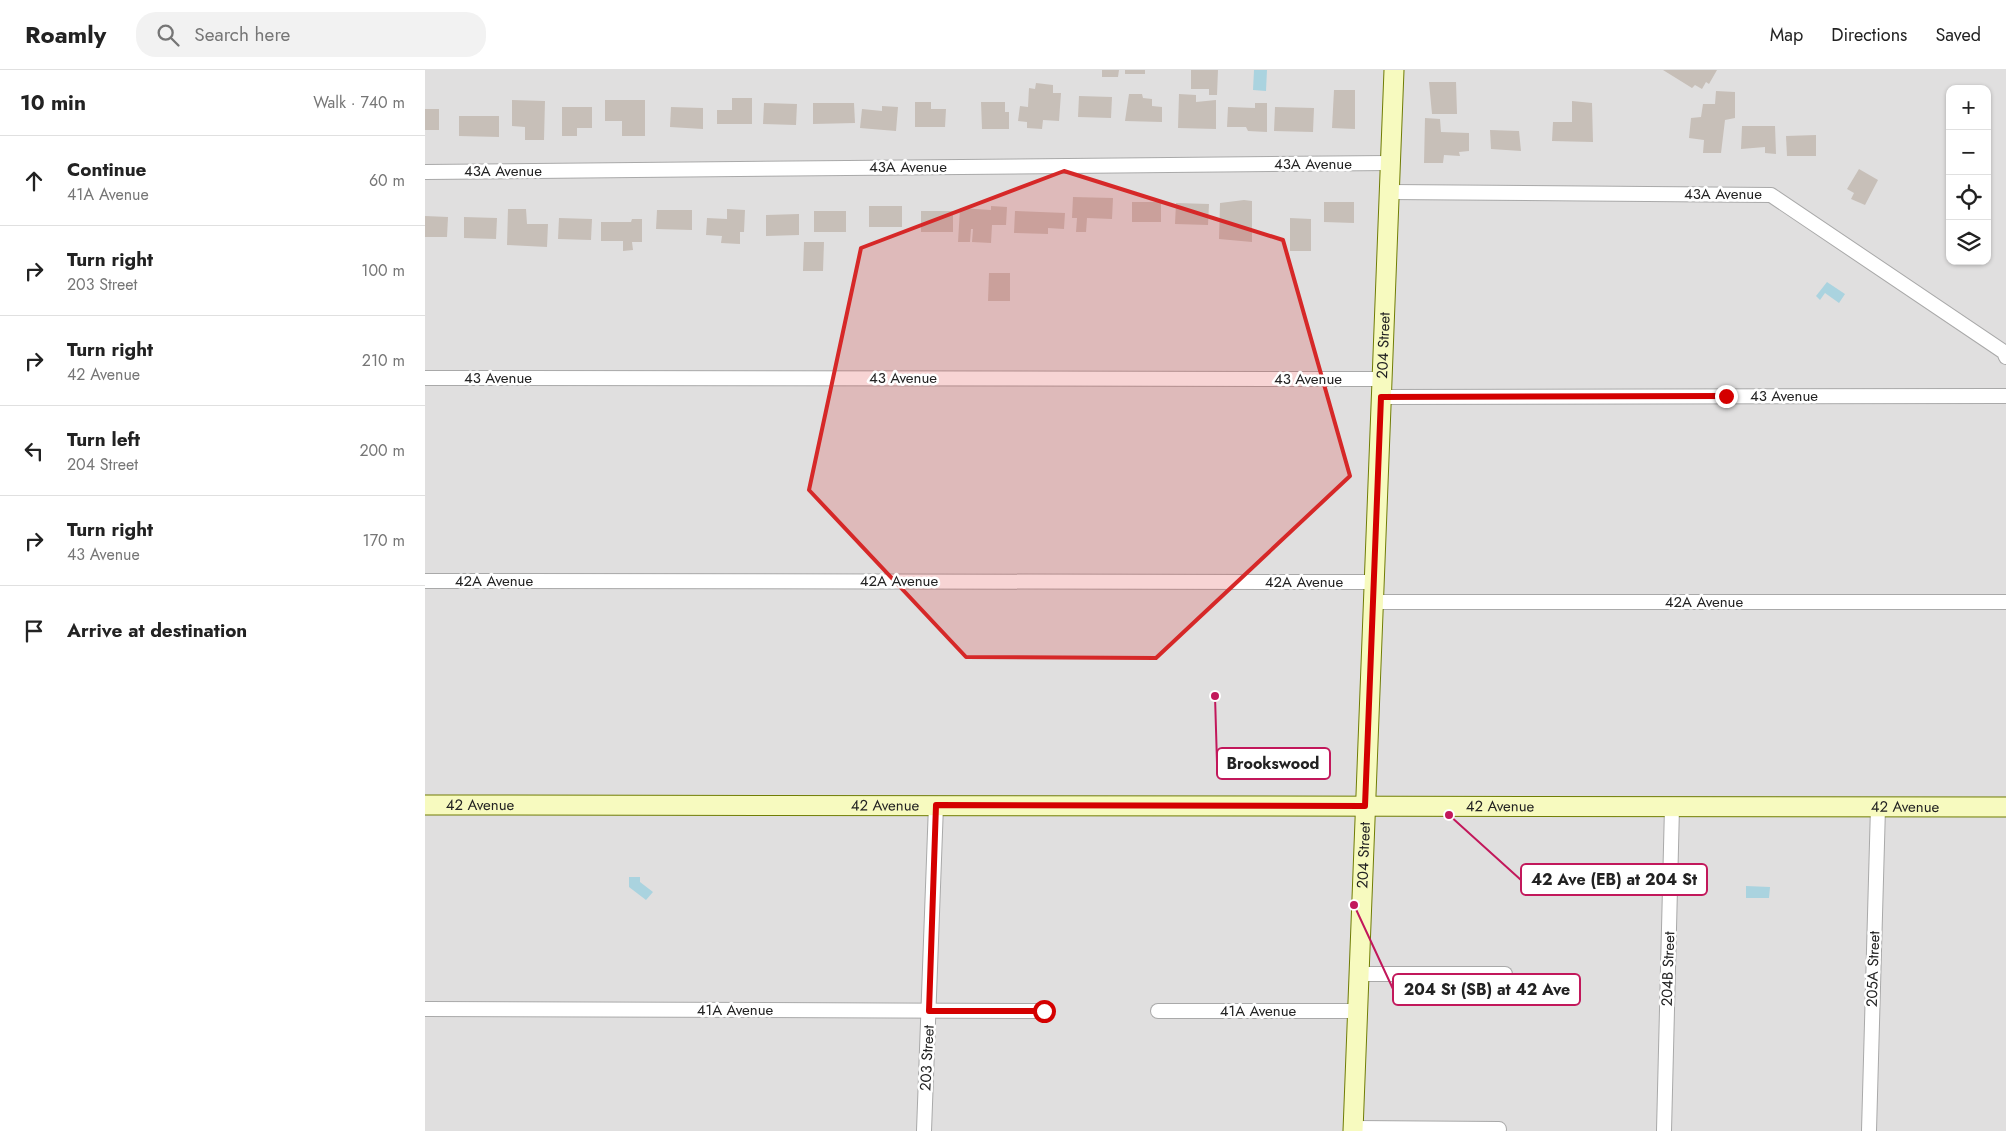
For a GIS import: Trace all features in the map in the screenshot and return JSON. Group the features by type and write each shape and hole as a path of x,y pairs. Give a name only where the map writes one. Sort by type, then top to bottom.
{"street":[{"name":"204 Street","path":"1353,1130 1394,70"},
{"name":"43A Avenue","path":"425,172 1390,163"},
{"name":"43A Avenue","path":"1389,192 1771,194 2004,352 2006,358"},
{"name":"43 Avenue","path":"425,378 2006,396"},
{"name":"42A Avenue","path":"425,581 1373,582"},
{"name":"42A Avenue","path":"1373,602 2006,602"},
{"name":"42 Avenue","path":"425,805 2006,807"},
{"name":"203 Street","path":"924,1131 936,805"},
{"name":"204B Street","path":"1664,1131 1672,807"},
{"name":"205A Street","path":"1869,1131 1878,807"},
{"path":"1359,974 1505,974"},
{"name":"41A Avenue","path":"425,1009 1044,1011"},
{"name":"41A Avenue","path":"1158,1011 1357,1011"},
{"path":"1353,1130 1499,1129"}],"highlighted area":[{"path":"1064,171 1283,240 1350,476 1156,658 966,657 809,490 861,248"}],"shaded area":[{"path":"425,70 2006,70 2006,1131 425,1131"}],"water":[{"path":"1254,70 1267,70 1266,91 1253,90"},
{"path":"1827,282 1845,294 1839,303 1825,293 1820,300 1816,296"},
{"path":"629,877 640,877 640,882 653,892 646,900 629,887"},
{"path":"1746,886 1770,887 1769,898 1746,898"}],"building":[{"path":"1102,70 1119,70 1118,77 1102,77"},
{"path":"1125,70 1145,70 1145,74 1125,74"},
{"path":"1191,70 1218,70 1217,95 1209,95 1209,89 1191,89"},
{"path":"1663,70 1717,70 1709,84 1706,82 1702,89 1695,85 1692,88"},
{"path":"1429,82 1456,82 1457,114 1432,114"},
{"path":"1036,83 1053,85 1053,93 1061,93 1059,121 1043,120 1042,129 1027,128 1027,122 1018,121 1020,106 1028,107 1029,88 1035,89"},
{"path":"1334,90 1355,90 1355,129 1332,128"},
{"path":"1716,91 1735,92 1735,118 1725,120 1721,153 1703,153 1704,140 1689,138 1691,118 1701,117 1703,104 1715,104"},
{"path":"1129,94 1142,94 1143,98 1152,99 1152,106 1162,107 1162,122 1125,121"},
{"path":"1179,94 1196,95 1196,102 1216,100 1216,129 1178,128"},
{"path":"1079,96 1112,97 1111,118 1078,117"},
{"path":"732,98 752,98 752,124 717,124 717,110 732,110"},
{"path":"512,100 545,101 544,140 525,140 525,127 512,126"},
{"path":"605,100 645,100 645,136 622,136 622,121 605,121"},
{"path":"1572,101 1592,103 1593,142 1552,141 1553,122 1572,122"},
{"path":"915,102 931,102 931,109 946,109 945,127 915,127"},
{"path":"981,102 1005,102 1005,112 1009,112 1009,129 982,129"},
{"path":"764,103 797,104 796,125 763,124"},
{"path":"813,103 854,103 855,123 813,124"},
{"path":"1255,103 1267,103 1267,132 1248,131 1246,127 1227,127 1228,107 1255,108"},
{"path":"882,106 898,107 896,131 860,128 862,109 882,111"},
{"path":"562,107 592,107 592,128 577,128 577,136 562,136"},
{"path":"671,107 703,108 703,129 670,127"},
{"path":"1275,107 1314,108 1313,132 1274,131"},
{"path":"425,109 439,109 439,130 425,130"},
{"path":"459,116 499,116 499,137 459,136"},
{"path":"1425,118 1440,119 1441,132 1469,133 1469,151 1459,152 1460,156 1444,155 1443,163 1424,163"},
{"path":"1742,126 1775,126 1776,154 1765,153 1765,147 1741,149"},
{"path":"1490,130 1519,131 1521,151 1491,149"},
{"path":"1816,135 1816,156 1787,156 1786,136"},
{"path":"1859,169 1878,180 1865,205 1851,199 1854,193 1847,189"},
{"path":"1073,197 1113,198 1112,219 1087,218 1086,232 1076,232 1077,218 1072,218"},
{"path":"1252,201 1252,242 1219,239 1220,203"},
{"path":"1132,202 1161,202 1161,222 1132,222"},
{"path":"1324,202 1354,202 1354,223 1324,222"},
{"path":"1176,203 1209,204 1208,225 1175,224"},
{"path":"869,206 902,206 902,227 869,227"},
{"path":"991,206 1007,207 1006,225 992,225 991,243 972,242 973,229 971,229 970,242 958,242 960,208 991,210"},
{"path":"508,209 526,209 527,224 548,224 547,247 507,245"},
{"path":"727,209 745,210 744,232 740,232 740,244 721,243 722,236 706,235 707,218 727,219"},
{"path":"657,210 692,210 692,230 656,229"},
{"path":"814,211 846,211 846,232 814,232"},
{"path":"921,211 953,211 953,232 921,232"},
{"path":"1015,211 1065,213 1064,229 1048,228 1048,234 1014,233"},
{"path":"799,214 799,235 766,236 766,215"},
{"path":"425,216 448,217 447,237 425,237"},
{"path":"464,217 497,218 496,239 464,238"},
{"path":"559,218 592,219 591,240 558,239"},
{"path":"1290,218 1311,219 1311,251 1290,251"},
{"path":"632,219 642,219 642,242 632,242 633,250 623,251 623,241 601,241 601,222 631,222"},
{"path":"804,242 824,242 823,271 803,271"},
{"path":"989,273 1010,273 1010,301 988,301"}],"place":[{"name":"Brookswood","path":"1215,696"},
{"name":"42 Ave (EB) at 204 St","path":"1449,815"},
{"name":"204 St (SB) at 42 Ave","path":"1354,905"}],"route":[{"path":"1044,1011 929,1011 936,805 1365,806 1381,397 1726,396"}]}
